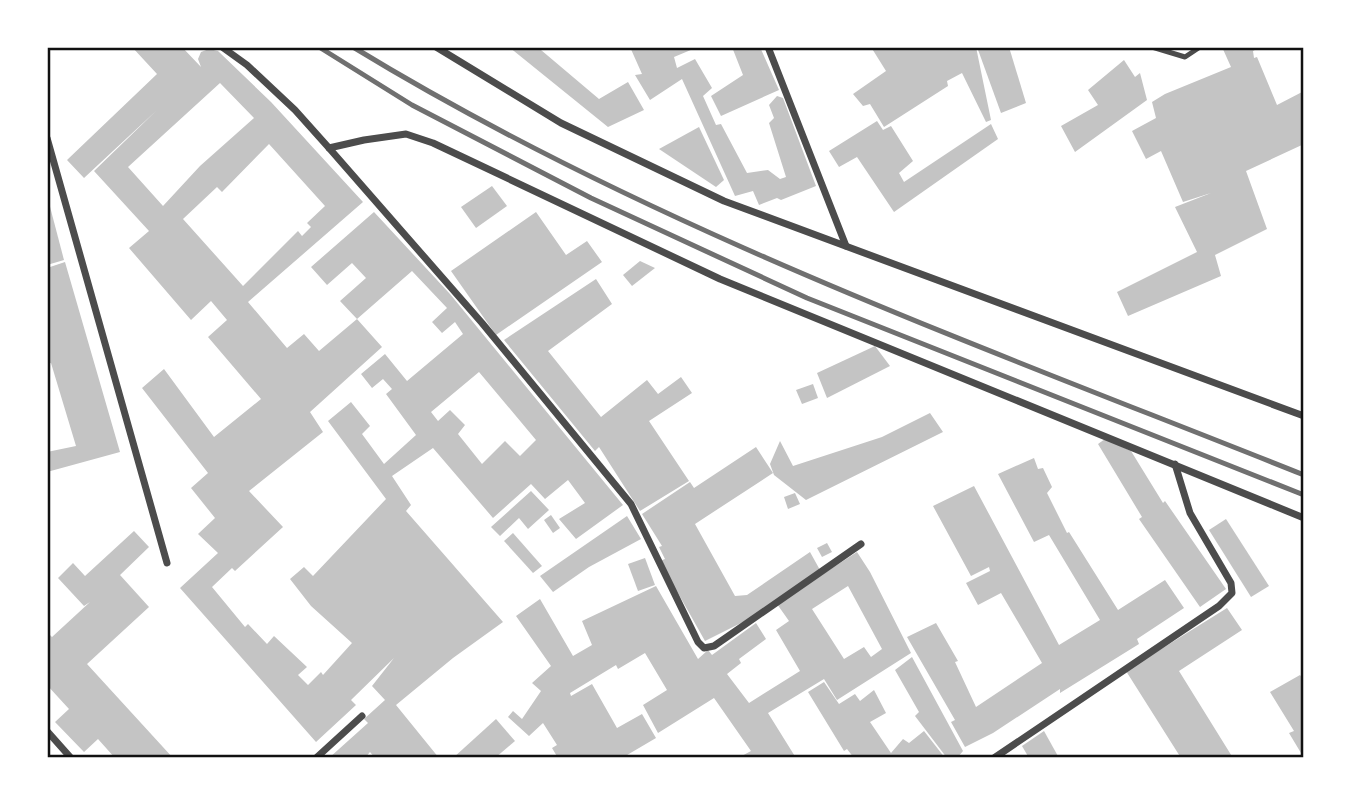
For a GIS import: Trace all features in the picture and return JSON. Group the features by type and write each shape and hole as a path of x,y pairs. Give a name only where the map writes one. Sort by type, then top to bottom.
{"street":[{"path":"222,47 247,65 295,110 482,323 631,504 698,642 704,648 714,646 862,544"},
{"path":"436,47 561,123 723,201 1304,416"},
{"path":"768,47 846,246"},
{"path":"329,148 406,134 433,143 720,279 1304,518"},
{"path":"47,138 167,563"},
{"path":"999,756 1219,606 1232,593 1231,583 1190,513 1175,464"},
{"path":"316,758 362,716"},
{"path":"47,731 71,758"}],"lane":[{"path":"1152,47 1185,57 1200,47"}],"building":[{"path":"132,47 182,47 201,67 198,59 201,52 209,49 218,51 271,102 363,202 248,302 287,348 304,334 319,351 357,319 340,301 366,278 352,263 327,285 311,267 374,212 450,294 623,505 576,539 559,519 585,503 568,480 545,499 531,484 493,518 433,448 392,476 411,505 406,511 503,622 453,658 396,705 439,758 375,758 370,752 365,758 329,758 368,723 364,719 385,700 372,686 394,658 351,700 356,705 316,742 180,588 218,553 198,534 215,518 191,488 208,473 142,388 164,369 214,437 261,399 208,337 227,320 211,301 191,320 129,248 149,231 94,171 157,110 84,178 67,160 157,74","holes":["220,83 254,118 200,166 163,206 128,167","269,144 325,206 307,223 311,227 302,236 298,231 243,286 183,219 217,187 222,192","412,271 447,308 432,322 442,333 455,322 463,334 407,381 385,354 361,374 372,388 383,379 392,389 386,394 416,435 384,464 362,434 370,426 351,402 328,421 386,499 313,576 304,567 290,579 311,606 352,643 323,675 321,672 308,685 298,675 307,667 274,636 267,644 248,624 245,627 212,587 232,568 235,571 283,527 249,491 323,432 310,412 382,347 357,319","479,372 536,440 520,456 505,441 482,464 458,434 465,425 450,410 438,421 431,412"]},
{"path":"509,47 544,47 541,50 599,99 628,82 644,110 608,127"},
{"path":"630,47 698,47 674,57 677,68 695,59 712,88 703,96 716,125 721,124 747,173 768,170 780,179 786,177 769,123 774,118 769,105 777,96 783,98 816,186 781,200 777,198 759,205 753,191 735,196 682,79 650,100 635,75 642,74"},
{"path":"732,47 760,47 779,90 721,116 711,96 743,75"},
{"path":"871,47 976,47 991,120 986,122 962,73 947,81 948,86 884,127 870,104 863,106 853,94 886,71"},
{"path":"977,47 1009,47 1026,103 1001,113"},
{"path":"1222,47 1260,47 1253,51 1254,58 1257,57 1277,105 1304,91 1304,144 1246,171 1267,229 1215,255 1221,276 1128,316 1117,292 1197,252 1175,207 1211,193 1183,202 1161,151 1146,159 1132,131 1156,118 1152,102 1231,67"},
{"path":"1124,60 1135,77 1140,73 1147,100 1075,152 1061,126 1098,105 1088,90"},
{"path":"877,121 883,130 891,126 913,161 899,173 904,182 991,124 998,139 894,212 857,157 839,167 829,151"},
{"path":"699,127 724,180 716,187 659,149"},
{"path":"492,186 507,206 476,228 461,207"},
{"path":"47,200 64,260 47,265"},
{"path":"536,212 566,255 587,241 602,262 496,335 451,271"},
{"path":"640,261 655,268 632,286 623,275"},
{"path":"65,262 120,452 47,472 47,452 76,446 51,363 47,364 47,268"},
{"path":"596,279 612,304 548,351 601,417 647,380 658,394 681,377 692,393 649,421 689,481 640,511 599,447 595,451 504,340"},
{"path":"875,346 890,366 827,398 817,373"},
{"path":"813,384 818,398 802,404 796,390"},
{"path":"930,413 943,432 806,500 774,475 770,464 780,441 793,466 882,437"},
{"path":"1105,439 1131,451 1163,503 1165,501 1226,589 1200,607 1139,519 1142,517 1098,444"},
{"path":"756,447 773,473 695,524 735,596 747,595 810,552 820,570 745,621 705,641 660,561 665,559 659,547 662,546 642,514 690,482 694,488"},
{"path":"1034,458 1038,469 1043,468 1052,487 1047,493 1067,533 1069,532 1118,610 1165,580 1184,608 1137,639 1139,644 1060,693 1060,689 993,733 965,747 951,722 955,720 907,637 936,623 958,661 955,662 976,707 1042,663 1001,593 978,605 966,583 990,571 989,567 971,576 933,506 974,486 1059,645 1100,620 1049,535 1034,542 998,474"},
{"path":"531,491 549,510 528,529 519,518 500,536 491,527"},
{"path":"795,493 800,504 788,509 784,497"},
{"path":"551,515 560,528 553,533 544,520"},
{"path":"627,516 641,539 589,567 553,592 540,576"},
{"path":"1226,519 1269,586 1251,597 1209,530"},
{"path":"134,531 149,547 120,575 149,607 87,664 173,758 115,758 98,739 84,752 55,722 69,709 47,685 47,632 52,637 90,602 84,606 58,578 73,563 85,576"},
{"path":"513,533 542,566 533,573 504,541"},
{"path":"827,543 832,552 822,557 817,548"},
{"path":"857,552 911,653 837,700 824,679 768,713 796,758 738,758 751,751 714,698 658,733 643,705 667,690 645,653 618,669 616,665 570,693 571,696 592,684 617,728 642,714 656,738 622,758 558,758 552,748 557,745 543,723 529,736 508,717 513,711 522,719 541,691 532,683 551,666 516,616 540,599 573,656 592,645 582,621 656,586 698,659 708,650 712,655 756,623 766,639 739,659 741,663 727,674 749,703 800,671 776,630 789,621 777,604","holes":["848,586 882,649 871,657 864,647 844,659 812,609"]},
{"path":"645,558 655,585 638,591 628,564"},
{"path":"1227,608 1242,630 1179,671 1233,758 1181,758 1126,671"},
{"path":"912,657 963,751 957,758 947,758 915,716 919,712 895,670"},
{"path":"1300,675 1304,680 1304,758 1289,733 1294,731 1270,692"},
{"path":"824,682 839,704 855,694 860,701 874,690 886,713 870,722 891,753 903,739 909,743 924,731 945,758 854,758 847,749 844,751 808,692"},
{"path":"496,719 515,741 495,758 453,758"},
{"path":"1044,731 1059,758 1029,758 1022,746"}],"railway":[{"path":"319,47 412,105 591,198 807,298 1304,495"},
{"path":"353,47 466,112 581,172 699,228 939,331 1304,475"}]}
